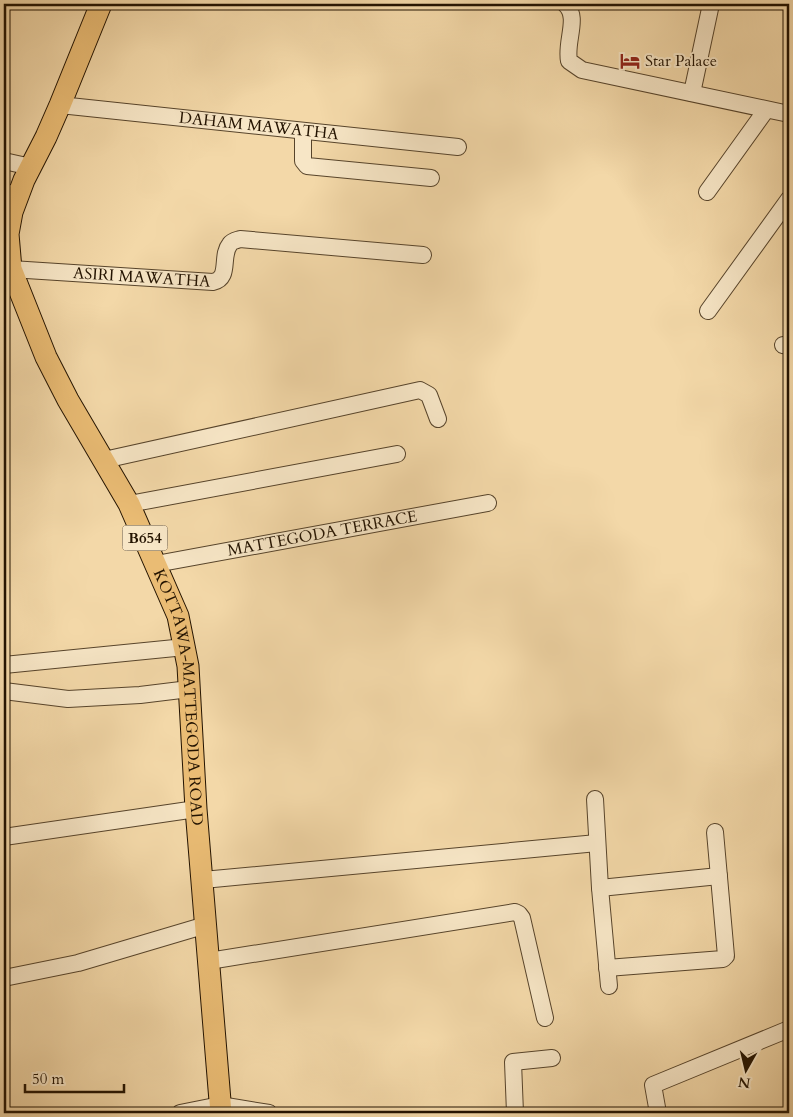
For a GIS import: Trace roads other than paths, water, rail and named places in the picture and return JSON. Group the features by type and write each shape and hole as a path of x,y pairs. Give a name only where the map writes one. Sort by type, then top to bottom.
{"main road":[{"name":"KOTTAWA-MATTEGODA ROAD","path":"101,4 60,105 31,167 24,180 11,194 12,212 8,234 12,269 46,357 68,400 129,504 178,616 188,666 196,809 221,1109"}],"street":[{"path":"565,4 573,17 567,51 569,61 582,70 789,114"},
{"path":"692,93 711,4"},
{"name":"DAHAM MAWATHA","path":"60,105 458,147"},
{"path":"707,192 766,110"},
{"path":"303,132 303,160 307,166 431,178"},
{"path":"4,161 31,167"},
{"path":"708,311 789,198"},
{"name":"ASIRI MAWATHA","path":"12,269 213,282 218,281 224,274 229,245 240,239 423,255"},
{"path":"104,460 420,390 427,392 429,395 438,420"},
{"path":"129,504 397,454"},
{"name":"MATTEGODA TERRACE","path":"156,564 488,503"},
{"path":"4,664 185,647"},
{"path":"4,691 68,699 140,695 189,689"},
{"path":"595,799 600,888 609,986"},
{"path":"4,837 196,809"},
{"path":"607,968 723,959 727,953 715,832"},
{"path":"203,880 597,843"},
{"path":"600,888 719,876"},
{"path":"209,961 515,912 522,918 544,1018"},
{"path":"4,978 78,963 206,925"},
{"path":"658,1113 654,1085 789,1029"},
{"path":"515,1113 513,1062 552,1058"},
{"path":"180,1113 221,1109 269,1113"}],"place":[{"name":"Star Palace","path":"630,61"}]}
